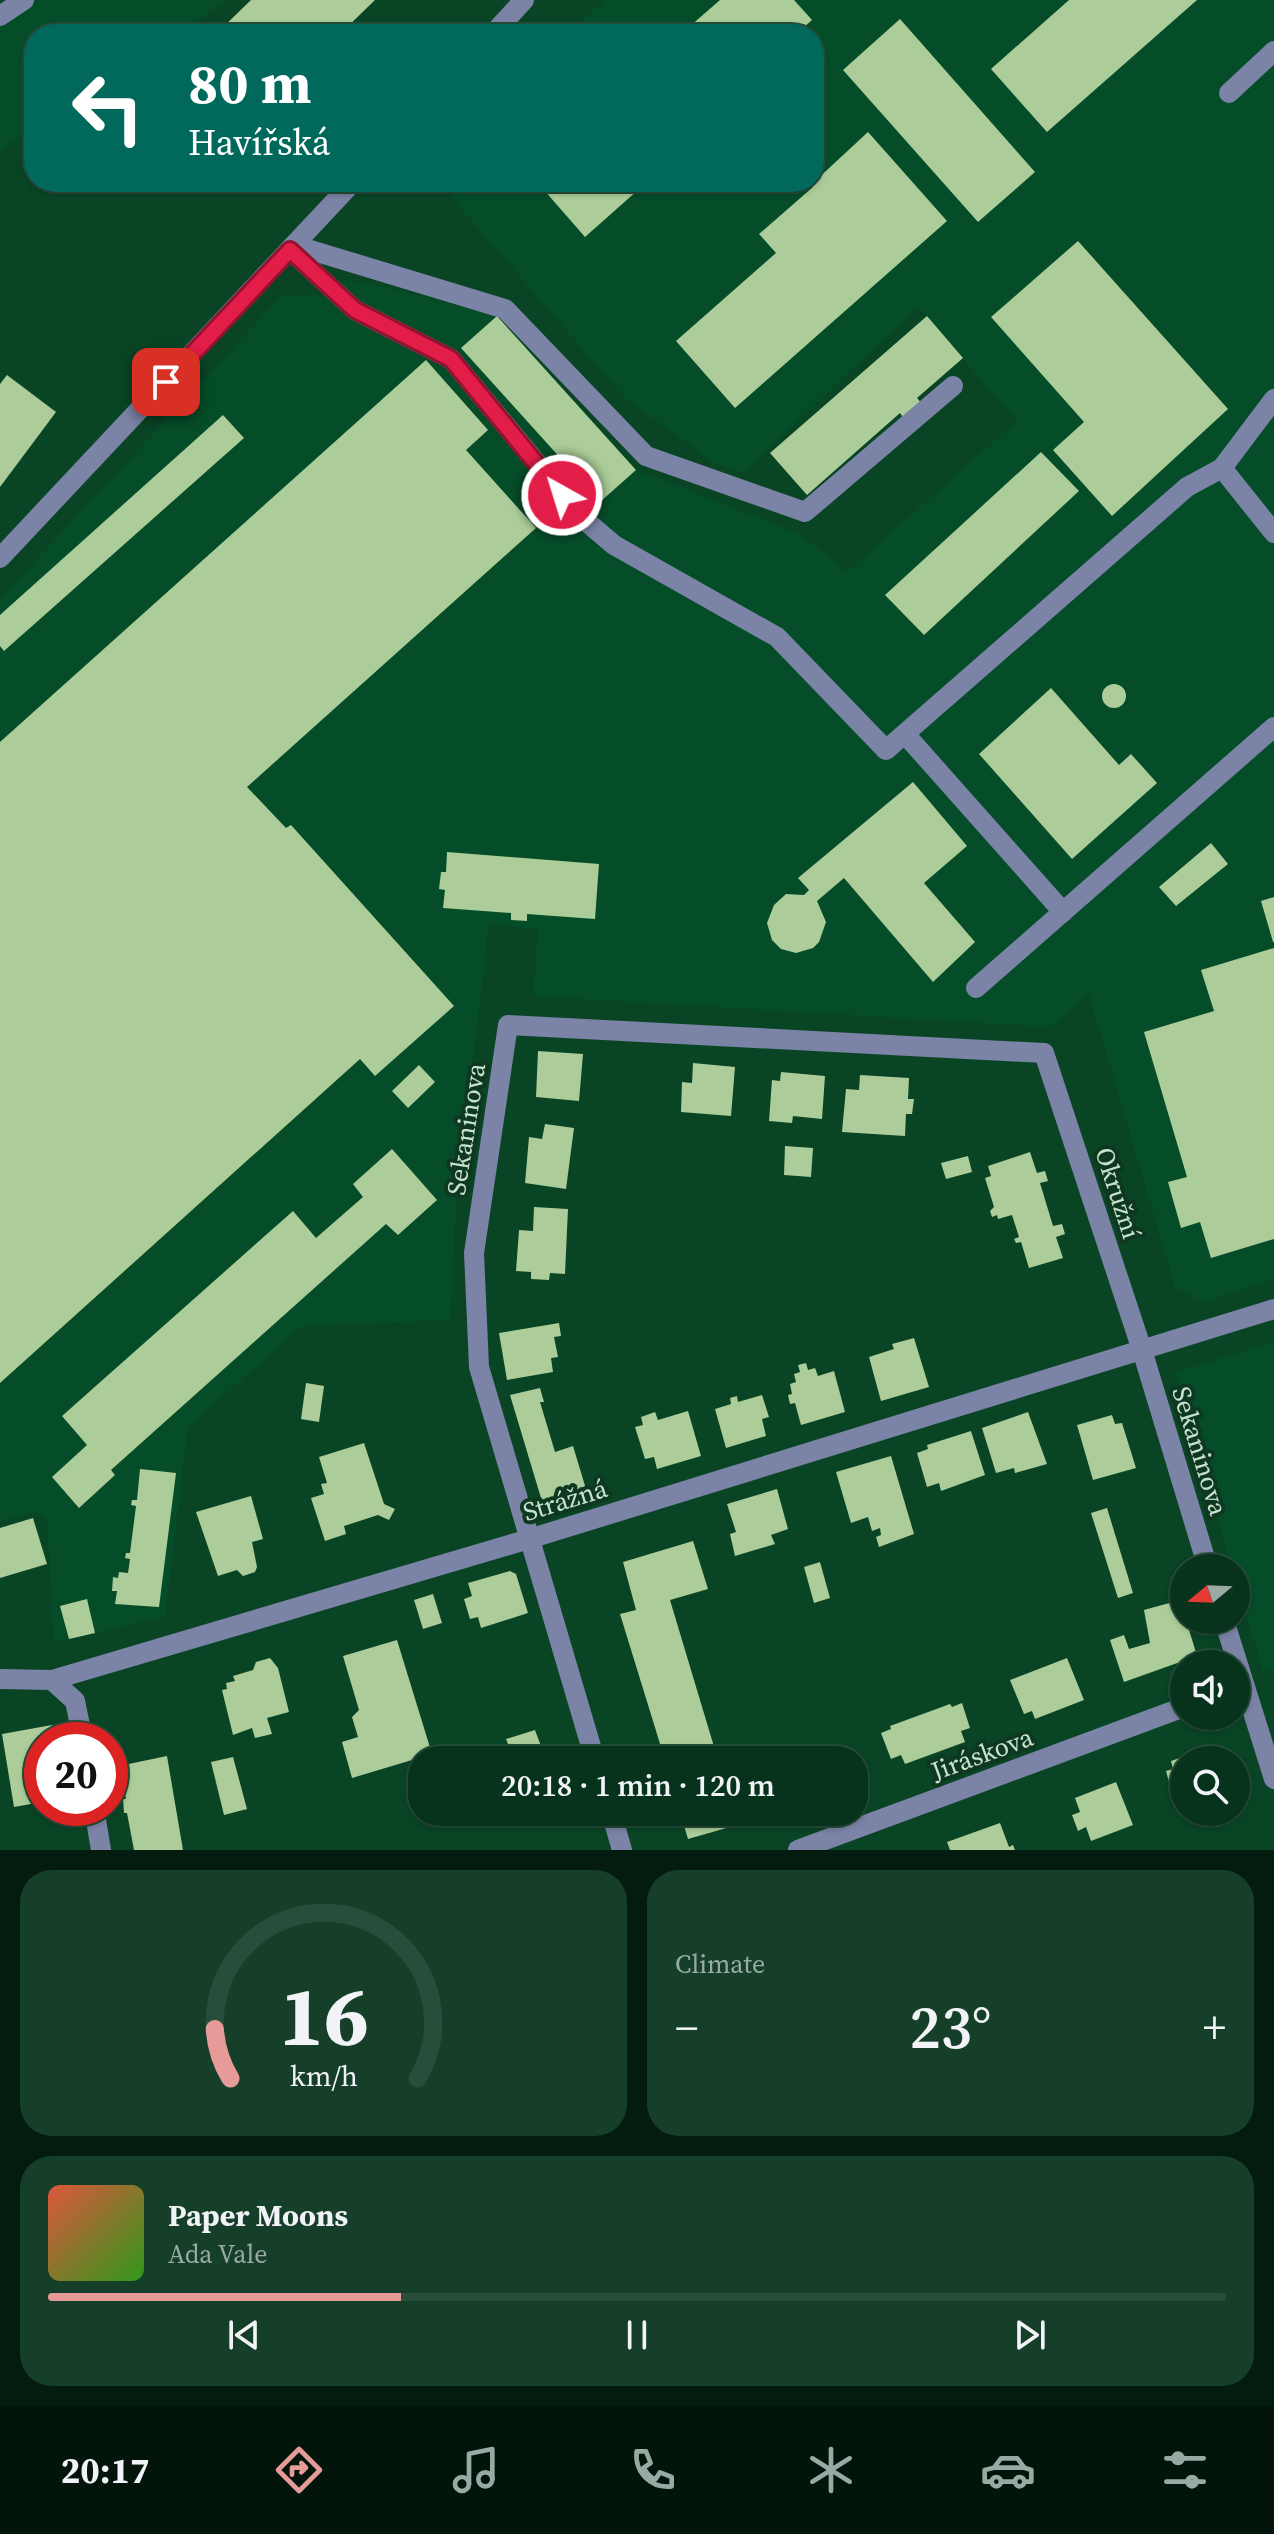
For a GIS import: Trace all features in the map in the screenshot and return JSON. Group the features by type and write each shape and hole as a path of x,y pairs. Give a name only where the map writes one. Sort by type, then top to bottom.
{"street":[{"path":"0,16 24,0"},
{"path":"502,24 524,0"},
{"path":"1229,93 1274,51"},
{"path":"0,558 344,192"},
{"path":"292,248 505,309 646,456 805,512 953,386"},
{"path":"292,248 355,310 451,359 581,517 614,545 777,637 886,750 1187,487 1222,468 1274,399"},
{"path":"1222,468 1274,533"},
{"path":"976,988 1274,727"},
{"path":"905,734 1063,912"},
{"name":"Sekaninova","path":"591,1746 479,1367 474,1253 508,1025 1044,1053"},
{"name":"Okružní","path":"1044,1053 1142,1350"},
{"name":"Strážná","path":"0,1679 52,1680 529,1539 1274,1309"},
{"name":"Sekaninova","path":"1142,1350 1204,1554"},
{"path":"52,1680 75,1701 79,1722"},
{"name":"Jiráskova","path":"798,1850 1170,1712"},
{"path":"1250,1713 1274,1779"},
{"path":"97,1826 101,1850"},
{"path":"615,1826 622,1850"}],"shaded area":[{"path":"0,0 228,0 191,24 24,24 24,134 0,150"},
{"path":"605,0 1274,0 1274,1279 1203,1303 1175,1287 1089,994 1050,1027 533,996 538,930 489,923 456,1207 450,1320 302,1326 188,1427 165,1617 54,1642 47,1519 37,1512 0,1521 0,599 283,294 321,297 344,280 399,290 497,316 636,470 800,534 847,572 1017,421 918,306 744,473 716,464 625,398 447,192 824,192 824,24 578,24"},
{"path":"1274,1341 1274,1672 1272,1669 1263,1671 1250,1628 1250,1554 1228,1554 1175,1373"}],"building":[{"path":"251,0 375,0 350,24 226,24"},
{"path":"720,0 794,0 812,20 807,24 692,24"},
{"path":"1069,0 1197,0 1047,132 991,69"},
{"path":"900,19 1035,172 978,222 843,70"},
{"path":"868,132 947,221 735,408 676,341 776,253 759,234 807,192 824,192 824,173"},
{"path":"546,192 636,192 585,237"},
{"path":"1078,241 1228,409 1112,516 1053,450 1084,422 991,317"},
{"path":"497,316 636,470 600,502 461,348"},
{"path":"927,316 963,358 917,398 925,407 907,423 900,413 807,495 770,453"},
{"path":"426,360 488,430 466,450 536,528 247,787 286,828 291,825 454,1006 375,1076 360,1059 0,1383 0,742"},
{"path":"7,375 56,412 0,487 0,384"},
{"path":"223,415 244,438 4,651 0,646 0,615"},
{"path":"1041,452 1079,491 924,635 885,595"},
{"path":"1114,684 1125,691 1126,696 1119,707 1114,708 1103,701 1102,696 1109,685"},
{"path":"1051,688 1119,765 1131,754 1157,783 1072,859 979,754"},
{"path":"913,782 967,846 924,883 975,942 933,982 844,878 817,901 826,922 819,942 813,948 796,953 781,949 772,940 767,923 774,905 786,894 804,895 809,890 798,878"},
{"path":"1211,843 1228,864 1176,906 1159,887"},
{"path":"447,852 599,864 595,919 527,914 527,921 511,920 511,913 443,908 445,890 439,889 441,872 446,872"},
{"path":"1274,897 1274,942 1273,942 1261,901"},
{"path":"1274,948 1274,1239 1211,1258 1200,1222 1181,1228 1168,1182 1187,1177 1144,1032 1214,1011 1201,970"},
{"path":"538,1051 583,1054 579,1101 536,1097"},
{"path":"693,1063 735,1067 731,1116 681,1112 682,1082 692,1083"},
{"path":"419,1065 435,1082 408,1108 392,1091"},
{"path":"781,1072 825,1076 822,1119 793,1116 792,1123 769,1121 772,1080 780,1081"},
{"path":"860,1075 909,1078 908,1099 914,1099 912,1114 906,1114 905,1136 842,1132 846,1089 859,1090"},
{"path":"545,1124 574,1128 566,1189 525,1183 529,1137 542,1139"},
{"path":"785,1146 813,1148 811,1177 784,1175"},
{"path":"392,1149 437,1200 398,1235 386,1224 111,1470 115,1475 79,1508 52,1477 87,1445 62,1416 293,1211 316,1238 363,1197 353,1184"},
{"path":"1030,1152 1037,1173 1045,1171 1048,1181 1040,1183 1053,1226 1062,1224 1065,1234 1056,1237 1063,1258 1029,1268 1021,1242 1016,1243 1014,1239 1019,1237 1012,1215 998,1219 997,1215 992,1217 990,1211 994,1207 985,1178 991,1176 988,1166"},
{"path":"968,1156 972,1172 946,1179 941,1163"},
{"path":"534,1207 568,1209 565,1274 550,1273 549,1280 531,1279 531,1272 516,1271 519,1230 533,1231"},
{"path":"559,1323 561,1336 554,1337 558,1357 551,1358 553,1372 507,1380 499,1333"},
{"path":"914,1338 929,1387 881,1401 869,1357 894,1349 892,1344"},
{"path":"806,1363 808,1370 815,1368 818,1376 834,1371 845,1412 801,1425 795,1403 790,1404 788,1395 792,1394 790,1384 796,1382 794,1374 800,1372 798,1365"},
{"path":"306,1383 324,1386 319,1422 301,1419"},
{"path":"540,1388 544,1402 540,1402 555,1452 573,1446 586,1489 547,1502 541,1498 510,1395"},
{"path":"762,1395 769,1417 762,1419 766,1436 726,1448 715,1409 731,1404 730,1398 737,1396 738,1402"},
{"path":"688,1411 701,1456 657,1469 654,1457 645,1459 635,1427 643,1425 641,1417 655,1412 658,1420"},
{"path":"1028,1412 1047,1464 1015,1473 1014,1468 996,1473 982,1428"},
{"path":"1112,1415 1115,1424 1122,1423 1136,1468 1093,1480 1077,1425"},
{"path":"971,1431 985,1475 941,1491 939,1483 927,1487 917,1453 928,1449 927,1445"},
{"path":"364,1443 384,1504 395,1509 389,1520 378,1515 344,1526 346,1534 325,1541 311,1498 324,1494 321,1484 327,1483 319,1457"},
{"path":"891,1456 914,1534 879,1547 876,1537 881,1535 880,1528 872,1531 868,1517 851,1523 836,1472"},
{"path":"140,1469 176,1473 159,1607 115,1604 117,1591 112,1591 113,1577 118,1578 119,1572 128,1573 130,1559 125,1558 126,1553 130,1553 136,1506 131,1505 132,1500 137,1500"},
{"path":"777,1489 788,1529 771,1535 775,1544 735,1556 730,1534 736,1532 727,1504"},
{"path":"251,1496 263,1539 252,1542 257,1567 255,1572 243,1576 237,1570 218,1576 196,1512"},
{"path":"1107,1508 1133,1593 1118,1598 1091,1513"},
{"path":"33,1518 47,1564 0,1578 0,1528"},
{"path":"693,1541 708,1589 670,1600 714,1746 661,1746 620,1614 636,1610 623,1562"},
{"path":"820,1562 830,1598 814,1603 804,1567"},
{"path":"510,1571 516,1574 528,1613 481,1628 478,1617 470,1619 464,1599 472,1596 468,1583"},
{"path":"433,1594 442,1623 423,1629 414,1600"},
{"path":"87,1599 95,1633 69,1639 60,1606"},
{"path":"1170,1603 1170,1634 1190,1634 1195,1650 1170,1650 1170,1666 1124,1682 1110,1640 1124,1635 1129,1649 1150,1643 1144,1610"},
{"path":"397,1640 430,1746 408,1746 408,1761 352,1778 342,1742 358,1737 352,1717 359,1710 343,1656"},
{"path":"270,1658 278,1668 289,1712 267,1718 272,1734 255,1738 252,1728 233,1735 222,1690 227,1689 226,1683 235,1681 233,1676 253,1670 256,1662"},
{"path":"1067,1658 1084,1700 1035,1719 1032,1711 1024,1714 1010,1680"},
{"path":"962,1703 970,1728 961,1731 965,1742 905,1764 901,1755 891,1759 881,1733 891,1729 890,1726 950,1704 952,1707"},
{"path":"24,1730 24,1805 14,1807 2,1734"},
{"path":"535,1730 541,1746 502,1746 508,1744 506,1739"},
{"path":"167,1756 183,1850 134,1850 128,1818 128,1764"},
{"path":"233,1757 247,1809 224,1815 211,1762"},
{"path":"1116,1782 1133,1825 1091,1841 1086,1827 1078,1831 1072,1815 1080,1812 1075,1798"},
{"path":"1000,1823 1009,1847 1013,1845 1015,1850 950,1850 947,1842"},
{"path":"684,1826 734,1826 688,1839"}],"route":[{"path":"166,382 290,250 355,310 451,359 562,495"}]}
